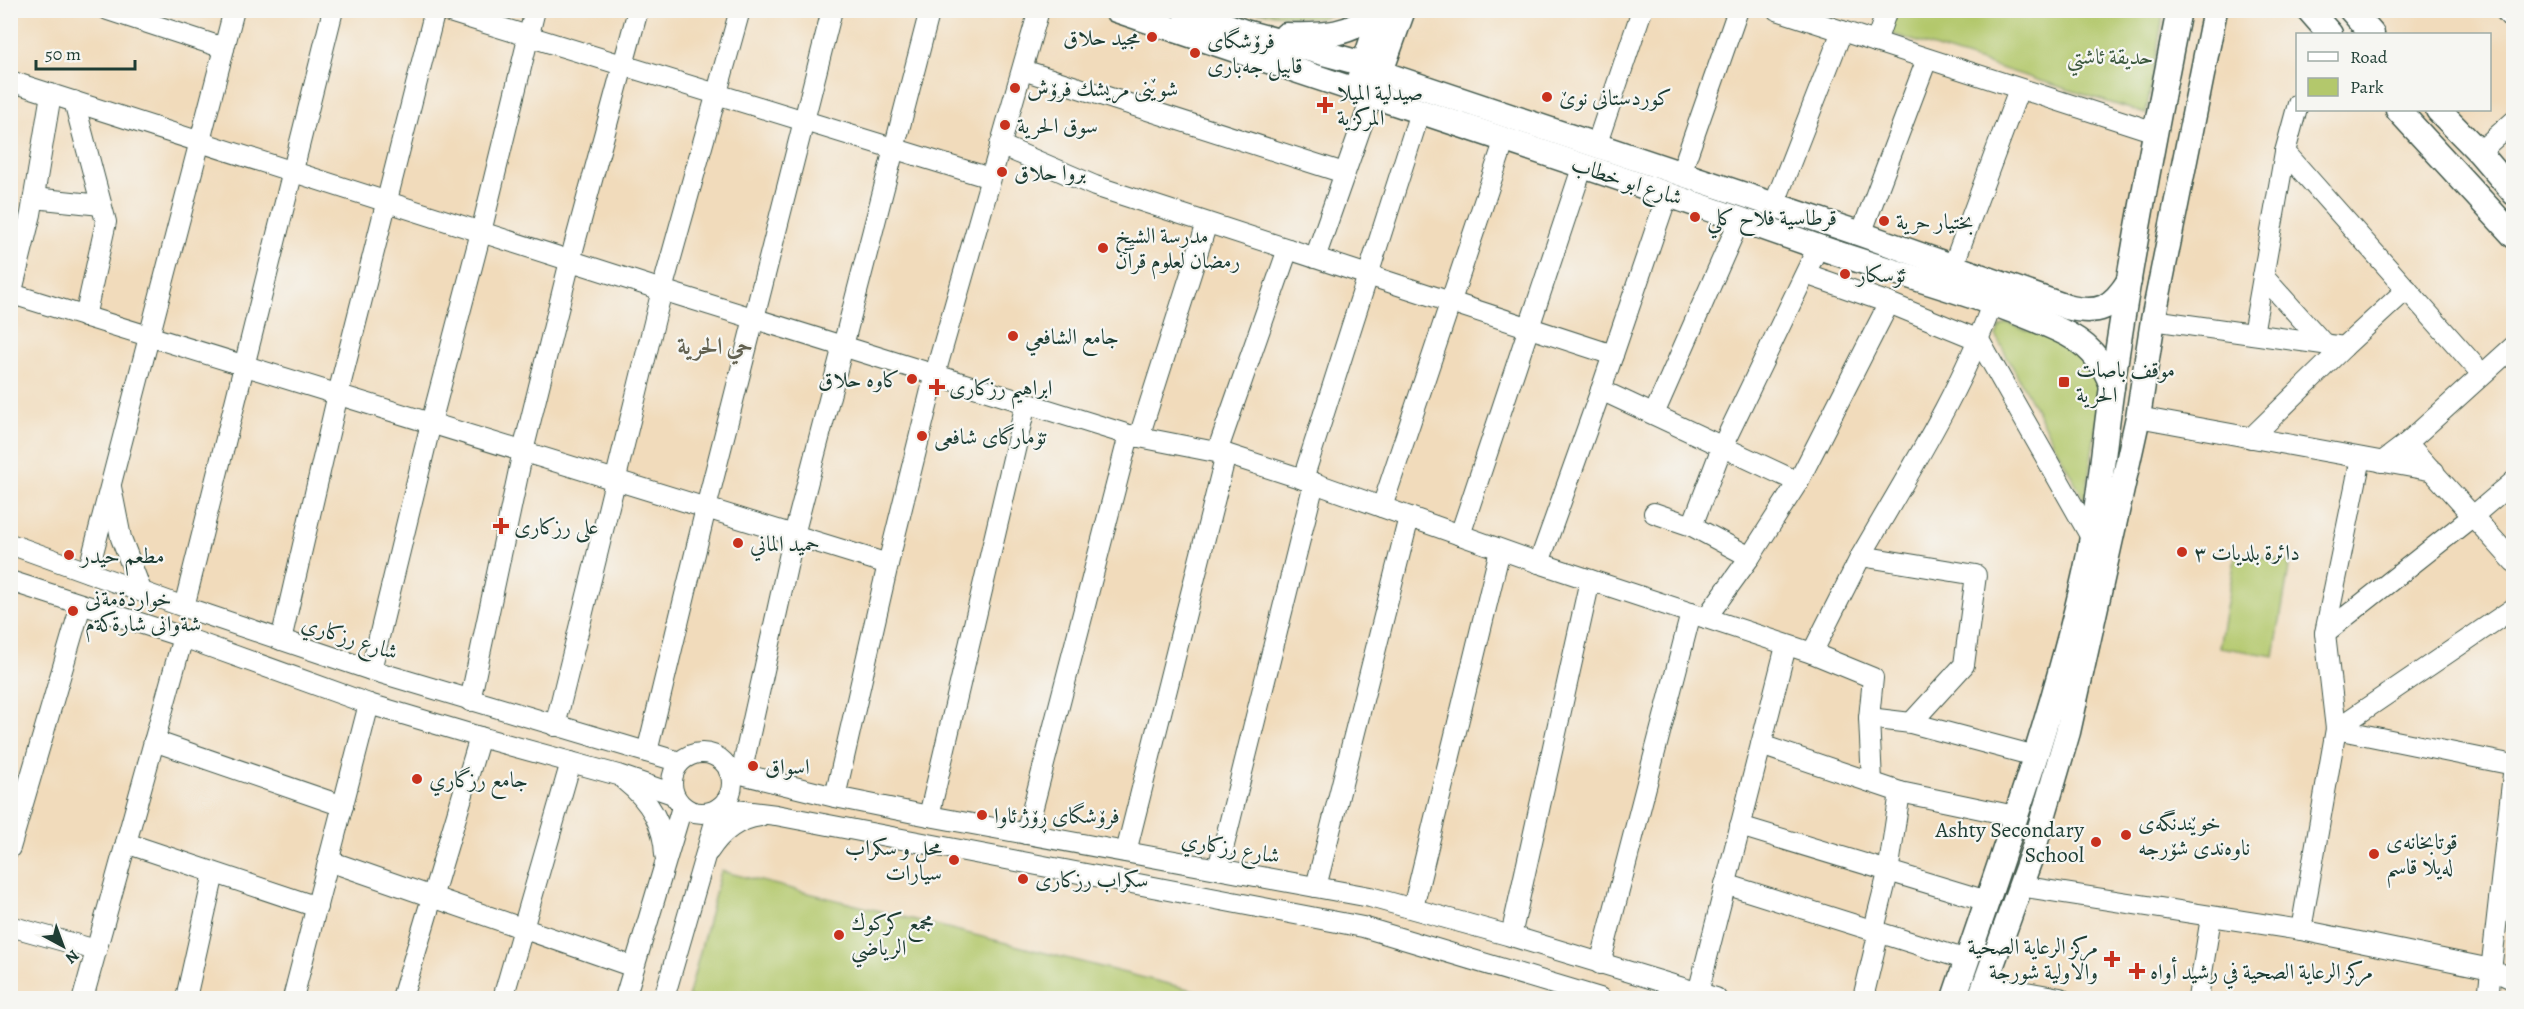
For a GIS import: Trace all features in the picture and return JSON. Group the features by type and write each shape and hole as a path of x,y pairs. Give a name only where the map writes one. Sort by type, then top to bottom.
{"main road":[{"name":"شارع ابو خطاب","path":"1116,10 1505,139 1681,173 1953,266 2063,319 2105,370 2112,387"},
{"name":"شارع ابو خطاب","path":"1184,10 1245,32 1372,69 1589,156 1668,193 1818,247 1992,304 2063,319 2083,311 2098,310 2117,297 2129,281"},
{"path":"1372,69 1380,10"},
{"path":"1245,32 1293,35 1342,32 1365,24 1380,10"},
{"path":"1364,94 1372,69 1403,10"},
{"path":"1954,999 2035,756 2067,644 2092,539 2129,281 2154,132 2179,10"},
{"path":"1982,992 2033,851 2068,732 2138,417 2153,320 2215,10"},
{"path":"2351,10 2371,33"},
{"path":"2399,111 2514,236"},
{"path":"2426,141 2443,114 2514,193"}],"street":[{"path":"108,10 224,48"},
{"path":"88,572 110,480 234,10"},
{"path":"184,607 333,10"},
{"path":"281,640 338,394 435,10"},
{"path":"443,10 990,178"},
{"path":"372,670 430,423 481,232 536,10"},
{"path":"470,701 523,451 570,261 638,10"},
{"path":"555,726 662,290 740,10"},
{"path":"647,752 832,10"},
{"path":"664,999 719,808 731,791 794,535 930,10"},
{"path":"835,797 888,564 935,374 1039,10"},
{"path":"1460,535 1529,328 1642,10"},
{"path":"1681,173 1738,10"},
{"path":"1876,42 1887,10"},
{"path":"2504,10 2514,21"},
{"path":"1780,11 2154,132"},
{"path":"1774,205 1842,32"},
{"path":"1861,234 1927,59"},
{"path":"1023,70 1344,173"},
{"path":"10,81 570,261 1026,403 1134,436 1221,453 1308,481 1500,550 1812,653 1873,678 1869,718 1872,782"},
{"path":"1953,266 2019,89"},
{"path":"51,94 34,198 11,296 85,316 888,564"},
{"path":"1315,258 1344,173 1364,94"},
{"path":"74,101 106,222 85,316"},
{"path":"2253,334 2285,152 2296,111"},
{"path":"1218,869 1308,481 1366,275 1420,112"},
{"path":"2479,152 2514,121"},
{"path":"1382,507 1505,139"},
{"path":"1000,146 1095,186 1613,355"},
{"path":"2285,152 2482,374"},
{"path":"1539,563 1668,193"},
{"path":"34,198 101,205"},
{"path":"1654,414 1740,219"},
{"path":"1026,834 1134,436 1207,223"},
{"path":"1692,526 1722,447 1818,247"},
{"path":"1126,852 1221,453 1288,249"},
{"path":"1806,273 1889,303 1979,340 2092,539"},
{"path":"2263,276 2334,346"},
{"path":"2251,438 2334,346 2407,289"},
{"path":"1600,964 1699,616 1750,557 1798,482 1889,303"},
{"path":"1812,653 1862,556 1956,389 1979,340 1992,304"},
{"path":"2153,320 2334,346"},
{"path":"2382,462 2407,443 2514,346"},
{"path":"1601,390 1798,482"},
{"path":"929,816 1026,403"},
{"path":"2138,417 2434,471"},
{"path":"2407,443 2514,562"},
{"path":"2301,930 2336,729 2325,633 2361,458"},
{"path":"110,480 121,538 141,590"},
{"path":"2325,633 2514,481"},
{"path":"1654,513 1692,526 1750,557"},
{"path":"1316,886 1408,517"},
{"name":"شارع رزكاري","path":"10,544 184,607 372,670 680,762"},
{"path":"1413,908 1500,550"},
{"path":"1862,556 1976,575 1964,665 1911,723"},
{"path":"1511,936 1590,580"},
{"path":"10,581 183,637 369,704 618,775 678,800 700,814 719,808 776,815 1363,927 1600,999"},
{"path":"10,848 81,605"},
{"path":"2336,729 2514,608"},
{"path":"82,999 183,637"},
{"path":"1707,996 1725,885 1786,646"},
{"path":"293,999 369,704"},
{"path":"1869,718 1911,723 2035,756"},
{"path":"2336,729 2514,765 2488,999"},
{"path":"402,999 480,737"},
{"path":"154,741 343,806"},
{"path":"1761,745 1900,792 2015,816"},
{"path":"625,999 666,861 678,800 672,777 680,762 690,755 707,753 718,758 735,772"},
{"path":"503,999 571,762"},
{"name":"شارع رزكاري","path":"735,772 835,797 929,816 1370,897 1511,936 1707,996"},
{"path":"618,775 641,795 655,815 663,832 666,861"},
{"path":"1863,999 1888,873 1900,792"},
{"path":"699,872 714,843 728,830 744,820 776,815"},
{"path":"1740,826 1888,873 1987,901"},
{"path":"126,843 317,907"},
{"path":"329,861 634,967"},
{"path":"186,999 214,873"},
{"path":"1725,885 1967,960"},
{"path":"2020,886 2301,930 2491,969 2514,980"},
{"path":"1363,927 1370,897"},
{"path":"2198,999 2211,917"},
{"path":"10,926 96,950"},
{"path":"1982,992 2060,999"}],"green space":[{"path":"1240,11 1347,11 1319,18"},
{"name":"حديقة ئاشتي","path":"1896,11 2164,11 2146,114 1889,33"},
{"path":"2007,323 2069,347 2084,360 2097,381 2101,392 2085,501 1996,336 2000,327"},
{"path":"2236,553 2290,562 2274,656 2219,647"},
{"name":"مجمع كركوك الرياضي","path":"721,871 1224,998 688,998"}],"place":[{"name":"مجيد حلاق","path":"1152,37"},
{"name":"فرۆشگای قابیل جەباری","path":"1195,53"},
{"name":"شوێنى مريشك فرۆش","path":"1015,88"},
{"name":"کوردستانی نوێ","path":"1547,97"},
{"name":"صيدلية الميلا المركزية","path":"1325,105"},
{"name":"سوق الحرية","path":"1005,125"},
{"name":"بروا حلاق","path":"1002,172"},
{"name":"قرطاسية فلاح كلي","path":"1695,217"},
{"name":"بختيار حرية","path":"1884,221"},
{"name":"مدرسة الشيخ رمضان لعلوم قرآن","path":"1103,248"},
{"name":"ئۆسکار","path":"1845,274"},
{"name":"جامع الشافعي","path":"1013,336"},
{"name":"كاوه حلاق","path":"912,379"},
{"name":"موقف باصات الحریة","path":"2064,382"},
{"name":"ابراهيم رزكارى","path":"937,387"},
{"name":"تۆمارگاى شافعى","path":"922,436"},
{"name":"على رزكارى","path":"501,526"},
{"name":"حميد الماني","path":"738,543"},
{"name":"دائرة بلديات ٣","path":"2182,552"},
{"name":"مطعم حيدر","path":"69,555"},
{"name":"خواردةمةنى شةوانى شارةكةم","path":"73,611"},
{"name":"اسواق","path":"753,766"},
{"name":"جامع رزگاري","path":"417,779"},
{"name":"فرۆشگای ڕۆژ ئاوا","path":"982,815"},
{"name":"خوێندنگەی ناوەندی شۆرجە","path":"2126,835"},
{"name":"Ashty Secondary School","path":"2096,842"},
{"name":"قوتابخانەی لەیلا قاسم","path":"2374,854"},
{"name":"محل و سكراب سيارات","path":"954,860"},
{"name":"سكراب رزكارى","path":"1023,879"},
{"name":"مجمع كركوك الرياضي","path":"839,935"},
{"name":"مركز الرعاية الصحية والاولية شورجة","path":"2112,959"},
{"name":"مركز الرعاية الصحية في رشيد أواه","path":"2137,971"}],"district":[{"name":"حي الحرية","path":"715,346"}]}
